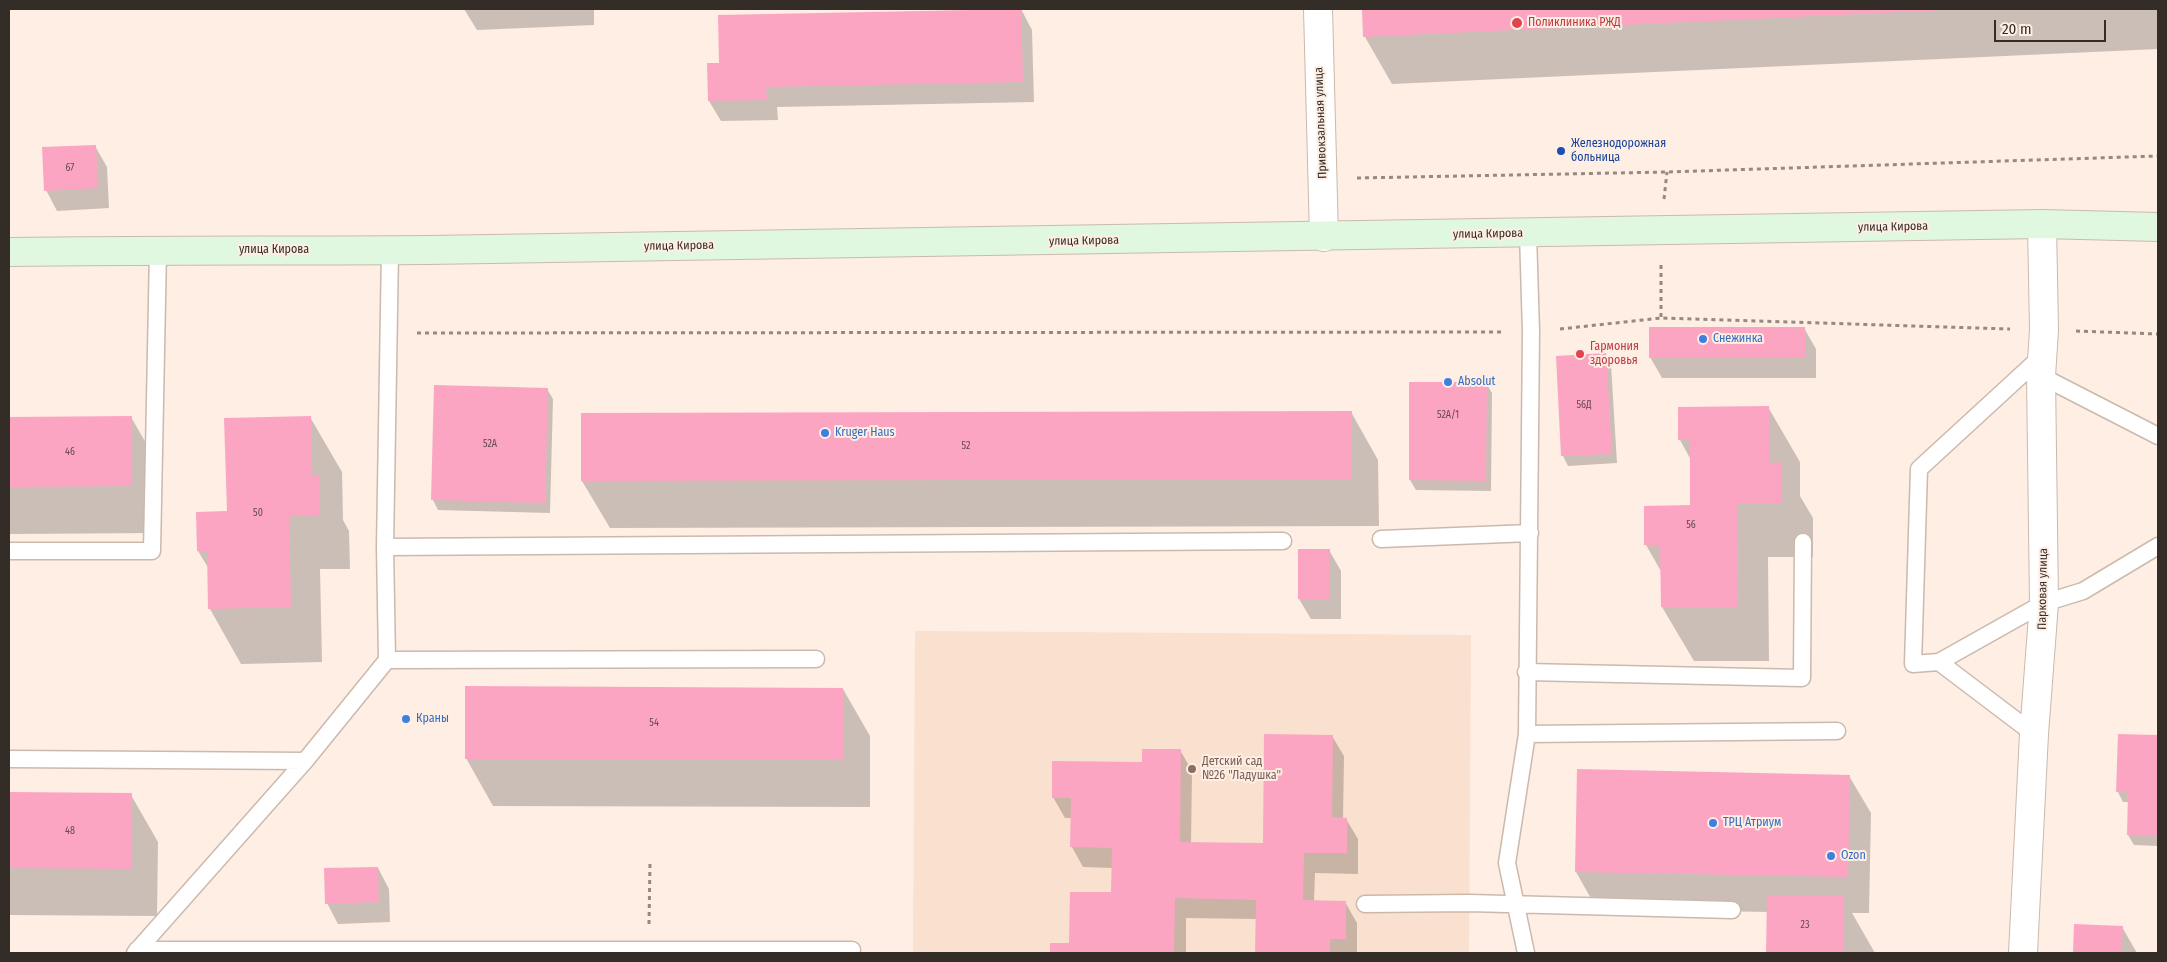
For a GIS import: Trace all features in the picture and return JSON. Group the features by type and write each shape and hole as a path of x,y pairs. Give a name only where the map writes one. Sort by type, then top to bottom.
{"main road":[{"name":"улица Кирова","path":"9,252 390,250 1324,237 2042,224 2158,227"}],"street":[{"name":"Привокзальная улица","path":"1318,9 1324,237"},
{"name":"Парковая улица","path":"2023,953 2034,734 2044,603 2042,224"}],"lane":[{"path":"1526,953 1507,863 1527,734 1526,672 1530,534 1531,332 1528,233"},
{"path":"9,551 152,551 158,250"},
{"path":"136,952 305,761 387,660 385,547 390,250"},
{"path":"2158,436 2042,354 1919,469 1913,664 1939,662 2044,603 2082,591 2158,546"},
{"path":"1381,539 1530,534"},
{"path":"385,547 1283,541"},
{"path":"1526,672 1802,678 1803,542"},
{"path":"387,660 816,658"},
{"path":"1939,662 2034,734"},
{"path":"1527,734 1837,731"},
{"path":"9,759 305,761"},
{"path":"1365,904 1470,903 1732,910"},
{"path":"136,952 852,950"}],"path":[{"path":"1323,178 1677,172 2158,156"},
{"path":"389,333 1531,332 1661,318 2042,354 2158,334"},
{"path":"649,924 650,862"}],"shaded area":[{"name":"Детский сад №26 \"Ладушка\"","path":"915,631 1471,635 1469,953 913,953"}],"building":[{"path":"1021,9 1023,82 766,87 767,100 708,101 707,63 719,63 718,15"},
{"name":"Поликлиника РЖД","path":"1362,9 1945,9 1945,10 1363,37"},
{"path":"96,145 98,188 44,191 42,147"},
{"path":"1649,327 1805,327 1805,358 1649,358"},
{"path":"1606,353 1612,454 1561,456 1556,356"},
{"path":"1409,382 1487,382 1486,481 1409,480"},
{"path":"434,385 548,388 545,503 431,500"},
{"path":"1769,406 1769,463 1782,462 1782,503 1737,503 1738,607 1661,607 1660,545 1644,545 1644,506 1690,505 1690,440 1678,440 1678,407"},
{"path":"1352,411 1352,479 581,481 581,413"},
{"path":"132,416 132,486 9,487 9,417"},
{"path":"311,416 312,476 319,475 319,515 289,515 291,607 208,609 207,551 197,551 196,512 227,511 224,418"},
{"path":"1298,549 1330,549 1330,599 1298,599"},
{"path":"465,686 843,688 843,760 465,759"},
{"path":"1264,734 1333,735 1332,817 1347,818 1347,853 1304,853 1303,900 1346,901 1346,939 1330,939 1330,953 1255,953 1256,900 1175,898 1174,953 1050,953 1050,943 1069,943 1070,892 1111,892 1112,848 1070,847 1071,798 1052,798 1052,761 1142,762 1142,749 1181,749 1180,842 1263,843"},
{"path":"2118,734 2158,735 2158,836 2127,835 2128,792 2116,792"},
{"name":"ТРЦ Атриум","path":"1577,769 1850,775 1848,877 1575,872"},
{"path":"9,792 132,793 131,869 9,868"},
{"path":"378,867 379,902 325,904 324,868"},
{"path":"1767,895 1844,896 1843,953 1766,953"},
{"path":"2074,924 2123,926 2121,953 2073,953"}],"place":[{"name":"Поликлиника РЖД","path":"1517,23"},
{"name":"Железнодорожная больница","path":"1561,151"},
{"name":"Снежинка","path":"1703,339"},
{"name":"Гармония здоровья","path":"1580,354"},
{"name":"Absolut","path":"1448,382"},
{"name":"Kruger Haus","path":"825,433"},
{"name":"Краны","path":"406,719"},
{"name":"Детский сад №26 \"Ладушка\"","path":"1192,769"},
{"name":"ТРЦ Атриум","path":"1713,823"},
{"name":"Ozon","path":"1831,856"}]}
